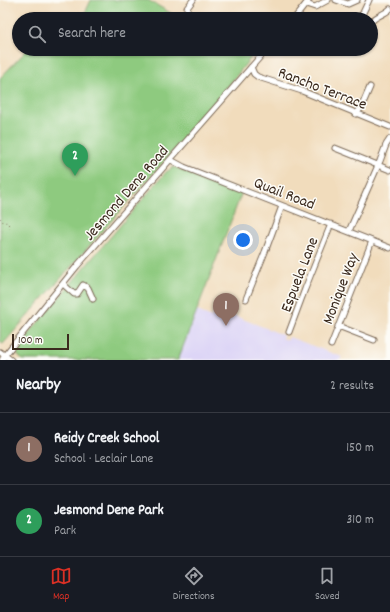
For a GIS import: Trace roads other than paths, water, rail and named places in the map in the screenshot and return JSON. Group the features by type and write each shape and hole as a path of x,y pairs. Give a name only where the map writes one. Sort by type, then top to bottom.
{"street":[{"path":"187,12 187,8 193,0"},
{"path":"300,12 308,2 315,7 328,0"},
{"path":"336,0 348,4 357,0"},
{"path":"363,12 369,0"},
{"path":"378,17 386,13 390,9"},
{"name":"Jesmond Dene Road","path":"2,356 62,284 260,56"},
{"name":"Rancho Terrace","path":"251,68 254,74 258,77 302,91 390,127"},
{"path":"356,114 361,108 370,86"},
{"path":"349,231 386,145 390,139"},
{"path":"334,148 390,170"},
{"name":"Quail Road","path":"171,160 184,167 390,248"},
{"path":"246,299 282,206"},
{"name":"Espuela Lane","path":"289,332 331,224"},
{"name":"Monique Way","path":"331,345 372,241"},
{"path":"62,284 74,294 76,294 83,285 88,288 93,299"},
{"path":"338,326 374,340"},
{"path":"2,356 11,360"}],"place":[{"name":"Jesmond Dene Park","path":"75,176"},
{"name":"Reidy Creek School","path":"226,326"}]}
